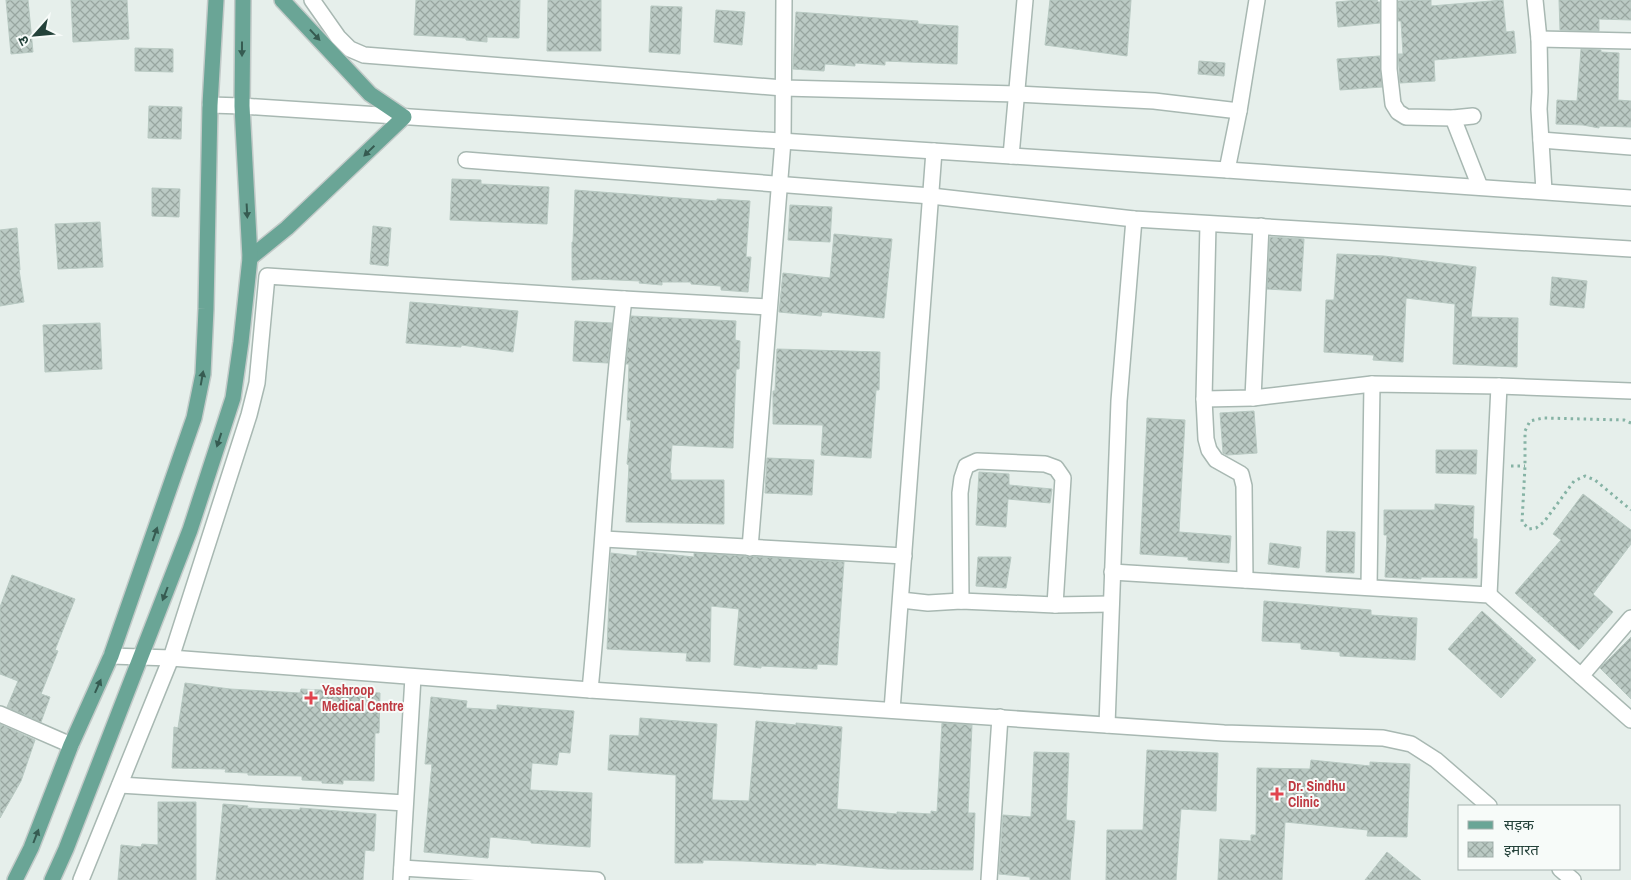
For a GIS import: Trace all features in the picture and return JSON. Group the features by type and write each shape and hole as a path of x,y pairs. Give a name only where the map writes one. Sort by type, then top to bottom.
{"main road":[{"path":"15,880 31,848 71,745 111,656 194,418 203,374 210,105 216,0"},
{"path":"52,880 190,530 233,398 250,258 242,106 243,0"},
{"path":"250,258 287,228 404,117 370,94 282,0"}],"street":[{"path":"312,0 338,37 350,49 364,55 783,88 1017,94 1154,101 1239,111"},
{"path":"750,548 778,183 783,141 784,0"},
{"path":"1011,156 1025,0"},
{"path":"1227,170 1239,111 1257,0"},
{"path":"1389,0 1389,69 1393,104 1398,112 1406,117 1453,118 1473,116"},
{"path":"1535,0 1539,39 1539,109 1544,192"},
{"path":"1539,39 1631,41"},
{"path":"210,105 1227,170 1631,198"},
{"path":"1453,118 1480,187"},
{"path":"1541,140 1631,147"},
{"path":"892,710 934,151"},
{"path":"466,160 931,196 1134,219 1631,249"},
{"path":"1107,725 1119,401 1134,219"},
{"path":"1208,224 1204,399 1206,439 1209,450 1216,460 1241,474 1244,486 1245,580"},
{"path":"1253,398 1261,226"},
{"path":"81,880 171,658 249,415 257,383 267,276 769,307"},
{"path":"590,690 604,539 614,376 624,299"},
{"path":"1204,399 1253,398 1372,384 1631,391"},
{"path":"1369,587 1372,384"},
{"path":"1490,595 1499,386"},
{"path":"961,601 960,492 966,466 977,461 1045,464 1056,468 1063,478 1055,605"},
{"path":"604,539 904,556"},
{"path":"1112,572 1490,595 1631,720"},
{"path":"900,600 1055,605 1111,604"},
{"path":"1581,676 1631,618"},
{"path":"111,656 171,658 590,690 1224,733 1383,738 1411,744 1436,760 1488,805"},
{"path":"413,677 401,874 597,880"},
{"path":"0,714 71,745"},
{"path":"989,880 1000,717"},
{"path":"120,785 406,803"},
{"path":"1561,870 1573,880"}],"path":[{"path":"1631,423 1624,420 1543,418 1530,421 1525,431 1522,522 1528,529 1536,528 1544,522 1574,481 1585,476 1595,480 1631,510"}],"building":[{"path":"6,0 28,0 33,52 11,54"},
{"path":"71,0 127,0 129,39 73,42"},
{"path":"416,0 520,0 519,38 487,37 487,42 466,40 466,38 414,35"},
{"path":"548,0 601,0 601,51 547,51"},
{"path":"1050,0 1131,0 1127,56 1045,45"},
{"path":"1377,0 1380,2 1380,23 1338,27 1336,2"},
{"path":"1431,0 1431,6 1503,0 1506,32 1514,31 1516,53 1434,60 1435,81 1400,83 1398,54 1403,54 1401,21 1398,21 1398,1"},
{"path":"1559,0 1631,0 1631,20 1599,19 1599,31 1560,30"},
{"path":"651,6 682,7 680,54 649,52"},
{"path":"716,10 745,12 742,45 714,42"},
{"path":"796,12 918,21 918,24 958,26 957,64 885,61 885,65 825,64 824,71 793,69"},
{"path":"135,48 173,49 173,72 135,71"},
{"path":"1581,49 1619,53 1618,100 1631,101 1631,127 1599,126 1599,128 1583,125 1556,124 1557,100 1577,101"},
{"path":"1380,56 1382,87 1340,90 1337,59"},
{"path":"1199,61 1225,63 1224,76 1198,74"},
{"path":"149,106 182,107 181,139 148,138"},
{"path":"452,179 481,180 481,184 549,187 547,224 450,220"},
{"path":"152,188 180,189 179,217 152,216"},
{"path":"575,190 717,201 717,199 750,201 746,257 751,257 748,292 721,290 721,286 691,284 691,282 662,282 662,285 639,283 640,281 572,280"},
{"path":"790,205 832,207 830,242 788,240"},
{"path":"100,222 103,267 58,269 55,224"},
{"path":"373,226 391,228 388,266 370,264"},
{"path":"17,228 19,270 24,302 0,306 0,230"},
{"path":"834,234 892,239 884,318 822,312 821,316 779,312 783,273 830,278"},
{"path":"1270,237 1304,239 1301,291 1267,289"},
{"path":"1337,254 1384,256 1476,267 1471,317 1518,318 1517,367 1453,364 1455,304 1406,298 1403,362 1373,360 1374,355 1324,352 1326,300 1334,300"},
{"path":"1552,277 1587,281 1584,308 1550,305"},
{"path":"410,302 518,311 513,352 461,345 461,347 406,343"},
{"path":"631,316 736,321 735,340 740,341 739,369 736,369 733,448 672,445 670,473 671,480 724,480 724,524 626,522 629,465 627,464 631,420 627,420 629,364 626,364"},
{"path":"575,321 612,323 608,363 573,361"},
{"path":"100,323 102,369 45,372 43,325"},
{"path":"777,349 880,352 879,390 876,390 871,458 821,455 823,425 773,424 773,391 775,391"},
{"path":"1254,411 1257,453 1227,455 1223,453 1220,413"},
{"path":"1147,418 1185,420 1179,532 1231,536 1229,563 1188,560 1188,557 1140,554"},
{"path":"1436,450 1477,450 1476,474 1436,473"},
{"path":"767,458 814,460 812,495 765,493"},
{"path":"979,472 1009,474 1009,485 1052,489 1050,503 1008,499 1006,527 976,525"},
{"path":"1583,494 1631,530 1631,544 1593,594 1613,612 1579,650 1515,593 1561,540 1553,534"},
{"path":"1435,504 1474,506 1473,539 1477,539 1477,578 1421,577 1421,579 1385,577 1387,535 1384,535 1384,510 1435,510"},
{"path":"1327,531 1355,532 1354,573 1326,572"},
{"path":"1270,543 1301,547 1299,568 1268,564"},
{"path":"637,551 694,557 694,553 844,562 837,665 817,664 817,669 761,666 761,668 734,665 739,609 711,606 710,662 686,661 687,653 607,649 611,553 637,556"},
{"path":"978,557 1011,557 1006,588 976,586"},
{"path":"12,575 75,599 55,650 58,651 41,694 50,697 41,722 7,707 18,681 0,674 0,607"},
{"path":"1264,601 1371,610 1371,615 1417,618 1415,660 1340,656 1340,652 1301,649 1301,643 1262,641"},
{"path":"1482,611 1536,660 1501,698 1448,649"},
{"path":"1631,637 1631,699 1600,668"},
{"path":"185,683 230,689 300,693 301,689 380,693 379,733 375,733 374,781 343,780 343,784 322,783 322,781 302,780 302,776 248,775 248,773 225,772 226,769 172,768 174,727 178,728"},
{"path":"431,697 467,701 466,708 497,710 497,705 574,711 570,753 559,752 557,765 532,763 530,790 592,793 590,847 531,843 531,841 490,837 488,858 424,852 432,764 425,764"},
{"path":"640,718 717,724 712,800 749,801 756,721 842,727 837,809 897,814 897,812 931,814 931,811 937,812 942,723 972,725 968,813 975,813 973,870 889,869 816,863 816,865 703,860 703,863 675,863 676,775 608,770 610,735 639,736"},
{"path":"0,724 35,740 21,781 0,818"},
{"path":"1147,750 1218,753 1216,811 1181,809 1176,880 1106,880 1107,830 1143,830"},
{"path":"1034,752 1069,753 1066,820 1075,821 1070,880 1030,880 1030,877 999,874 1003,815 1031,817"},
{"path":"1311,760 1370,766 1370,762 1410,764 1407,837 1367,836 1368,830 1285,822 1282,880 1218,880 1220,839 1251,841 1251,835 1256,835 1257,768 1310,769"},
{"path":"158,802 196,802 196,880 118,880 121,845 141,847 142,844 158,845"},
{"path":"223,804 248,806 247,808 300,810 300,808 376,814 374,851 365,850 363,880 216,880"},
{"path":"1387,852 1421,880 1365,880"}],"place":[{"name":"Yashroop Medical Centre","path":"311,698"},
{"name":"Dr. Sindhu Clinic","path":"1277,794"}]}
